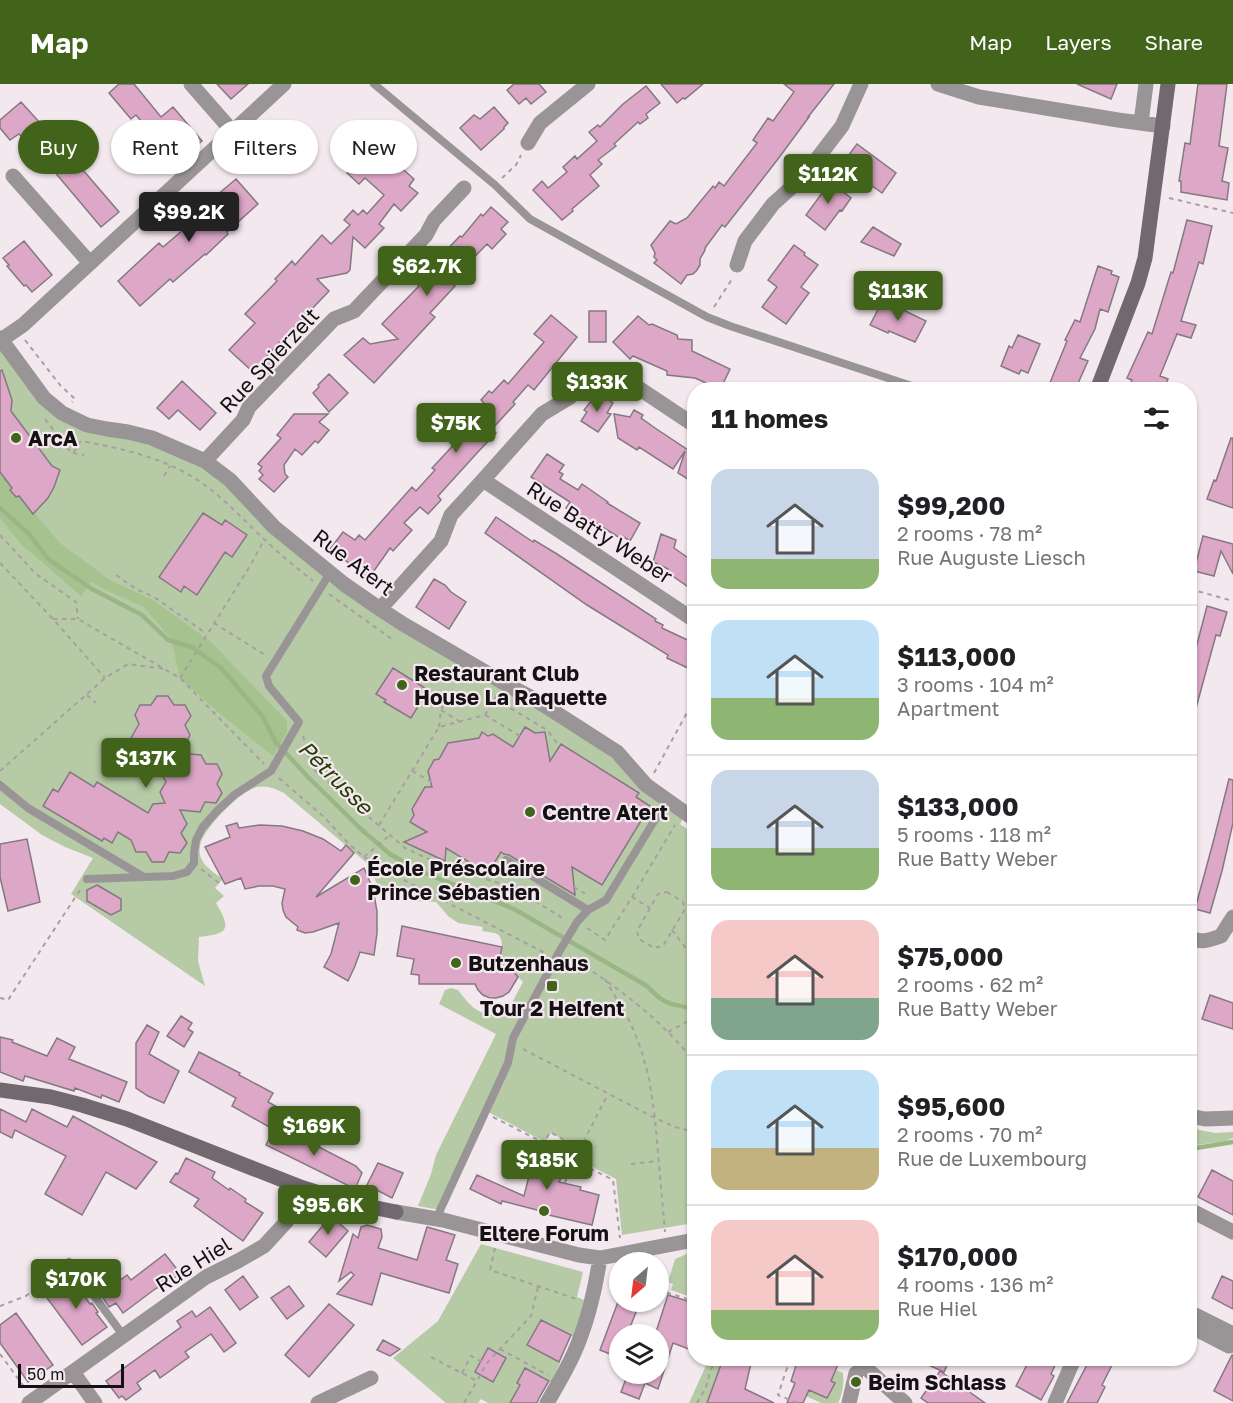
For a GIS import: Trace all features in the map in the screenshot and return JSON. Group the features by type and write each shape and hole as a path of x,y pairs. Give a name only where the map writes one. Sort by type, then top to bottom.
{"street":[{"path":"191,84 222,120"},
{"path":"246,120 284,84"},
{"path":"528,143 540,123 588,84"},
{"path":"737,265 745,241 773,204 803,177 842,126 861,84"},
{"path":"938,84 979,97 1163,126"},
{"path":"1141,123 1146,84"},
{"path":"1100,382 1138,283 1145,258 1168,84"},
{"path":"1,339 17,329 212,151"},
{"path":"13,176 89,262"},
{"name":"Rue Spierzelt","path":"205,461 243,420 249,407 334,319 354,311 362,303 426,235 434,220 464,188"},
{"name":"Rue Atert","path":"1,339 44,398 62,413 87,425 152,438 205,461 230,480 274,527 330,573 380,609 536,700 617,752 646,785 687,814"},
{"path":"380,609 441,542 451,515 542,414 570,396 588,378 607,374 625,379 687,420"},
{"name":"Rue Batty Weber","path":"483,480 687,615"},
{"path":"1197,940 1204,942 1221,936 1233,917"},
{"path":"0,1090 51,1097 128,1119 303,1188 352,1203 436,1219 579,1255 600,1258 609,1256"},
{"path":"1197,1117 1233,1118"},
{"name":"Rue Hiel","path":"31,1401 206,1277 264,1246 286,1222 296,1207 303,1188"},
{"path":"1197,1214 1233,1232"},
{"path":"632,1252 687,1241"},
{"path":"546,1403 573,1355 582,1333 591,1304 600,1258"},
{"path":"1197,1316 1233,1334"},
{"path":"1197,1330 1229,1346 1233,1345"},
{"path":"849,1403 856,1366 905,1403"},
{"path":"1055,1403 1071,1366"},
{"path":"73,1372 95,1403"},
{"path":"318,1403 371,1378"}],"lane":[{"path":"374,84 495,185 530,219 707,317 730,327 899,382"},
{"path":"87,879 173,876 187,872 194,863 196,840 202,828 234,795 271,771 299,722 269,686 266,676 330,573"},
{"path":"0,785 28,807 142,876"},
{"path":"436,1219 508,1063 513,1038 559,953 576,924 588,910 606,900 667,800"},
{"path":"506,860 588,910"},
{"path":"69,1262 123,1335"}],"path":[{"path":"495,185 516,165 528,143"},
{"path":"1154,194 1233,213"},
{"path":"707,317 731,281 737,265"},
{"path":"17,329 60,385 75,399 62,413"},
{"path":"41,414 68,449 73,453 84,455"},
{"path":"73,453 81,441 125,449 191,476 217,493 264,540 321,588 393,639"},
{"path":"0,535 36,574 76,602 78,619"},
{"path":"180,678 250,567 264,540"},
{"path":"0,563 105,678"},
{"path":"116,575 136,589 154,597 207,634"},
{"path":"1197,592 1233,601"},
{"path":"0,771 105,678 128,664 168,669 78,619 53,619"},
{"path":"214,623 275,662"},
{"path":"379,825 439,727 441,710 454,687"},
{"path":"86,695 96,703"},
{"path":"485,715 497,695"},
{"path":"495,699 547,730 557,743"},
{"path":"441,710 460,721"},
{"path":"646,785 687,712"},
{"path":"439,727 485,715 520,736"},
{"path":"299,722 313,769 405,848 443,866 512,887 605,940 687,818"},
{"path":"412,771 435,784"},
{"path":"390,835 364,857 390,873 559,953 605,979 636,1003 687,1053"},
{"path":"424,857 426,852"},
{"path":"194,863 219,883"},
{"path":"0,998 8,1000 87,879"},
{"path":"667,892 683,902 685,909 663,946 654,948 639,939 637,931 650,909 658,894 667,892"},
{"path":"632,897 650,909"},
{"path":"672,930 687,950"},
{"path":"605,979 630,1022 649,1078 667,1245"},
{"path":"668,1032 687,1023"},
{"path":"523,1049 655,1118 687,1130"},
{"path":"565,1183 574,1160 609,1095"},
{"path":"491,1116 544,1143 550,1132 580,1149"},
{"path":"574,1160 613,1180 622,1252"},
{"path":"631,1164 658,1161"},
{"path":"498,1235 490,1270 591,1304"},
{"path":"0,1306 26,1296 69,1262"},
{"path":"464,1403 486,1364 531,1316 538,1287"},
{"path":"669,1293 687,1298"},
{"path":"531,1316 535,1319"},
{"path":"500,1349 559,1381"},
{"path":"0,1354 31,1401"},
{"path":"462,1374 471,1356 486,1364"},
{"path":"431,1357 477,1381"},
{"path":"697,1403 706,1387 713,1366"},
{"path":"788,1366 778,1395 798,1403"}],"green space":[{"path":"0,338 62,413 205,461 330,573 536,700 686,814 680,824 687,829 687,1224 622,1235 616,1179 573,1157 578,1147 551,1133 545,1142 486,1111 440,1210 418,1206 436,1155 496,1034 439,1004 445,990 451,988 458,990 472,1006 485,1013 506,1014 523,982 510,968 498,967 502,945 497,934 482,931 483,927 458,923 448,916 436,902 414,901 409,898 412,892 388,889 380,892 369,865 284,793 264,787 250,790 225,810 201,842 200,854 203,863 223,879 215,888 224,896 216,903 225,925 221,932 199,937 198,961 205,986 71,894 93,858 42,835 0,804"},
{"path":"0,470 60,543 110,580 153,600 210,641 287,721 287,732 273,756 180,678 171,639 144,607 91,582 81,596 21,544 0,518"},
{"path":"1197,1129 1215,1133 1233,1132 1233,1138 1197,1145"},
{"path":"481,1244 583,1272 577,1297 584,1300 574,1337 541,1320 527,1345 560,1363 551,1382 525,1368 517,1383 520,1385 510,1403 488,1403 481,1399 478,1403 446,1403 393,1358 438,1321"},
{"path":"687,1254 687,1296 671,1290 673,1284 669,1282 675,1259"},
{"path":"706,1366 720,1366 707,1403 689,1403"},
{"path":"836,1370 843,1373 842,1392 838,1403 821,1403 806,1396 809,1390 827,1398 835,1383 831,1381"}],"building":[{"path":"119,84 134,84 161,117 173,107 184,120 140,120 136,115 131,119 109,93"},
{"path":"217,84 248,84 231,99"},
{"path":"514,84 539,84 546,92 531,104 526,98 519,104 507,90"},
{"path":"661,84 703,84 677,103"},
{"path":"784,84 834,84 725,227 722,225 705,248 697,270 687,275 681,284 654,263 657,260 651,245 670,221 676,224 687,218 713,186 715,188 719,182 724,186 757,143 753,140 768,118 773,121 794,92"},
{"path":"1077,84 1117,84 1111,99"},
{"path":"1198,84 1227,84 1219,146 1228,148 1222,181 1229,183 1227,200 1181,192 1181,181 1179,181 1185,143 1190,144"},
{"path":"646,86 660,103 646,114 648,118 640,124 638,122 614,144 616,146 598,160 602,164 590,175 599,186 562,220 533,190 542,181 548,188 567,172 563,167 575,156 577,159 597,141 589,132 598,125 600,127 623,104"},
{"path":"21,102 37,120 18,120 18,135 10,140 0,128 0,120"},
{"path":"494,107 508,123 481,150 460,128 474,115 480,119"},
{"path":"857,144 896,173 882,193 842,164"},
{"path":"56,174 86,174 119,212 101,227"},
{"path":"348,174 408,174 414,179 409,186 418,193 401,211 394,204 379,224 384,228 365,248 353,237 350,270 347,273 317,279 329,291 266,357 276,366 263,378 229,350 255,323 245,314 277,281 275,279 292,261 295,265 322,235 331,244 350,225 344,220 353,210 358,215 363,210 367,214 384,195 365,178 359,184"},
{"path":"833,178 836,186 851,198 825,230 806,215"},
{"path":"236,179 258,204 206,255 173,282 170,279 140,306 118,281 159,243 163,247 183,230 179,225"},
{"path":"491,207 508,222 501,229 506,234 492,249 487,244 450,282 455,286 430,313 435,317 374,383 344,355 363,338 370,344 398,339 382,324 419,286 417,284 442,258 441,256 460,236 462,237 481,214 483,216"},
{"path":"1187,220 1212,226 1203,264 1199,262 1181,321 1196,325 1191,338 1177,334 1160,376 1168,379 1167,382 1131,382 1132,380 1127,378 1148,332 1152,334 1171,272 1173,273"},
{"path":"873,227 901,244 894,256 861,242"},
{"path":"24,241 52,275 32,292 26,285 24,286 3,258"},
{"path":"794,245 818,265 801,287 809,293 786,324 762,307 777,287 768,280"},
{"path":"1098,266 1112,271 1111,274 1119,277 1108,312 1100,309 1095,329 1080,358 1088,361 1079,382 1050,382 1067,341 1065,340 1075,320 1080,322"},
{"path":"883,300 926,321 915,342 870,325"},
{"path":"589,311 606,311 606,342 589,342"},
{"path":"551,315 577,337 534,390 528,385 513,402 515,404 492,429 496,433 438,496 441,500 428,514 420,507 404,523 412,530 393,551 390,548 369,578 330,549 343,532 355,540 359,535 365,540 412,487 416,491 435,470 432,468 460,438 458,436 486,405 481,400 489,391 492,393 504,380 508,384 544,342 534,334"},
{"path":"638,316 649,325 652,324 677,335 678,339 692,340 692,351 730,369 724,382 704,382 695,378 667,375 667,371 633,356 630,359 613,342"},
{"path":"1018,335 1040,344 1028,373 1021,370 1019,374 1001,366 1009,346 1012,348"},
{"name":"ArcA","path":"2,370 12,400 11,411 52,466 60,470 48,498 33,514 19,496 16,497 10,490 12,488 0,472 0,371"},
{"path":"329,374 348,393 329,412 313,393"},
{"path":"182,381 216,413 200,430 178,410 169,419 157,408"},
{"path":"599,393 613,403 607,413 611,414 598,432 581,421 587,412 584,410"},
{"path":"634,410 643,415 641,418 687,449 687,479 678,473 685,451 673,469 639,447 637,450 618,438 614,414 630,417"},
{"path":"294,414 328,414 319,422 329,430 318,443 315,441 302,455 295,449 284,465 285,474 288,477 274,492 259,479 263,475 259,471 262,467 258,464 281,438 277,435"},
{"path":"1231,438 1233,438 1233,508 1207,499"},
{"path":"547,454 564,465 559,472 563,474 560,479 578,490 582,484 607,503 640,523 630,541 622,536 620,538 594,522 592,525 566,508 570,502 531,477"},
{"path":"203,513 222,525 225,520 247,535 232,557 225,552 197,595 184,586 181,592 159,577"},
{"path":"496,517 656,619 655,621 663,625 662,628 687,640 687,668 667,658 668,655 587,605 485,533"},
{"path":"661,534 676,540 674,548 687,557 687,586 667,572 668,569 653,562"},
{"path":"1203,536 1233,544 1233,574 1221,551 1214,576 1197,572 1197,559"},
{"path":"434,579 466,602 449,629 416,607"},
{"path":"1207,606 1227,612 1220,636 1216,635 1197,704 1197,644"},
{"name":"Restaurant Club House La Raquette","path":"393,668 428,690 411,718 384,702 386,700 376,694"},
{"path":"157,696 168,696 174,705 185,705 191,716 185,725 190,735 181,753 201,755 206,764 217,764 222,774 217,784 222,793 216,803 205,802 200,812 180,810 187,824 181,833 187,843 180,853 169,852 164,862 152,862 146,852 136,852 131,840 118,832 112,843 104,838 102,841 43,806 53,789 58,792 70,772 94,787 97,782 148,813 153,804 165,803 160,792 166,782 161,773 169,759 153,759 147,749 137,749 131,738 139,724 135,715 140,705 151,705"},
{"name":"Centre Atert","path":"525,727 535,733 545,732 550,761 561,744 639,793 636,797 650,806 602,885 572,867 575,895 501,852 491,868 485,865 482,870 446,848 445,861 404,842 427,832 410,822 414,815 412,809 425,787 432,787 428,771 434,760 439,759 448,743 479,738 482,732 488,736 493,734 513,747"},
{"path":"1229,779 1233,780 1233,823 1210,913 1197,910 1197,902"},
{"path":"237,823 239,828 260,825 282,826 303,831 323,839 341,851 346,845 354,853 316,897 364,868 373,889 377,911 374,955 360,952 348,981 324,967 331,954 339,923 305,933 297,930 298,927 286,917 282,903 285,889 259,886 245,889 241,878 225,884 205,847 230,837 226,826"},
{"path":"27,839 40,902 8,911 0,877 0,844"},
{"path":"97,885 121,899 121,910 111,915 87,901 87,890"},
{"name":"Butzenhaus","path":"402,926 502,947 498,967 510,968 518,977 509,992 496,998 483,995 475,984 419,984 419,975 411,974 414,959 397,956"},
{"path":"1210,995 1233,1003 1233,1029 1202,1019"},
{"path":"181,1016 192,1023 188,1029 193,1032 184,1047 167,1036"},
{"path":"147,1025 159,1032 149,1054 179,1071 164,1103 136,1088 136,1043"},
{"path":"0,1037 13,1040 12,1042 47,1056 57,1038 75,1047 69,1059 127,1082 119,1102 102,1095 101,1098 75,1088 74,1091 25,1076 23,1081 0,1072"},
{"path":"199,1052 273,1093 268,1102 281,1109 271,1128 232,1106 236,1098 189,1072"},
{"path":"0,1109 26,1122 32,1109 67,1127 73,1116 157,1162 136,1189 106,1172 82,1215 45,1194 66,1156 15,1130 12,1138 0,1132"},
{"path":"276,1125 356,1166 362,1173 355,1189 266,1145"},
{"path":"554,1141 575,1152 559,1182 581,1187 580,1190 599,1195 592,1225 540,1213 541,1211 502,1201 501,1204 470,1189 477,1175 524,1196 529,1176 535,1178"},
{"path":"186,1158 215,1172 212,1178 229,1190 230,1188 246,1199 245,1202 263,1213 243,1241 194,1206 199,1199 170,1182 176,1173 178,1174"},
{"path":"378,1163 403,1173 392,1198 367,1185"},
{"path":"1212,1170 1233,1181 1233,1215 1198,1197"},
{"path":"331,1216 348,1231 326,1257 309,1242"},
{"path":"367,1225 381,1229 382,1237 378,1248 417,1260 427,1227 455,1235 446,1260 458,1264 449,1293 381,1273 372,1305 337,1294 354,1275 351,1272 339,1281 353,1234 358,1238 361,1227"},
{"path":"165,1254 176,1268 177,1276 123,1313 116,1303 109,1307 101,1295 127,1275 131,1280"},
{"path":"69,1275 90,1304 92,1303 98,1312 96,1313 107,1327 82,1345 44,1294"},
{"path":"243,1276 258,1297 240,1310 225,1290"},
{"path":"1222,1276 1233,1281 1233,1309 1212,1298"},
{"path":"289,1286 304,1306 287,1319 271,1298"},
{"path":"669,1295 687,1301 687,1348 673,1343 669,1355 669,1324 659,1324 662,1312 669,1312"},
{"path":"329,1304 354,1325 309,1377 285,1355"},
{"path":"210,1307 236,1343 224,1352 211,1334 185,1352 189,1357 160,1378 155,1370 137,1383 141,1389 126,1400 122,1396 119,1398 106,1381 181,1327 177,1321 192,1311 196,1317"},
{"path":"614,1312 636,1312 631,1324 610,1324"},
{"path":"16,1313 53,1365 28,1382 0,1343 0,1325"},
{"path":"541,1320 571,1335 559,1362 527,1345"},
{"path":"609,1326 609,1354 600,1350"},
{"path":"383,1340 400,1349 390,1356 377,1350"},
{"path":"488,1348 506,1358 493,1382 475,1372"},
{"path":"1233,1355 1233,1401 1214,1391"},
{"path":"720,1366 750,1366 745,1389 774,1403 707,1403"},
{"path":"796,1366 837,1366 831,1381 835,1383 827,1398 809,1390 803,1403 787,1403 795,1383 791,1381"},
{"path":"931,1366 947,1366 944,1372"},
{"path":"1026,1366 1055,1366 1051,1374 1054,1376 1041,1400 1016,1386"},
{"path":"1086,1366 1112,1366 1102,1385 1105,1387 1097,1403 1067,1403"},
{"path":"525,1368 549,1381 537,1403 510,1403 520,1385 517,1383"},
{"path":"940,1371 985,1403 928,1403 921,1398"},
{"path":"624,1384 645,1384 639,1399 621,1392"},
{"path":"647,1384 660,1384 658,1389"}],"waterway":[{"name":"Pétrusse","path":"0,508 29,534 48,559 92,589 142,615 168,640 192,647 222,669 263,717 275,741 308,777 390,854 420,871 514,909 647,986 664,1001 687,1008"},
{"name":"Pétrusse","path":"1197,1148 1233,1142"}],"place":[{"name":"ArcA","path":"16,438"},
{"name":"Restaurant Club House La Raquette","path":"402,685"},
{"name":"Centre Atert","path":"530,812"},
{"name":"École Préscolaire Prince Sébastien","path":"355,880"},
{"name":"Butzenhaus","path":"456,963"},
{"name":"Tour 2 Helfent","path":"552,986"},
{"name":"Eltere Forum","path":"544,1211"},
{"name":"Beim Schlass","path":"856,1382"}]}
